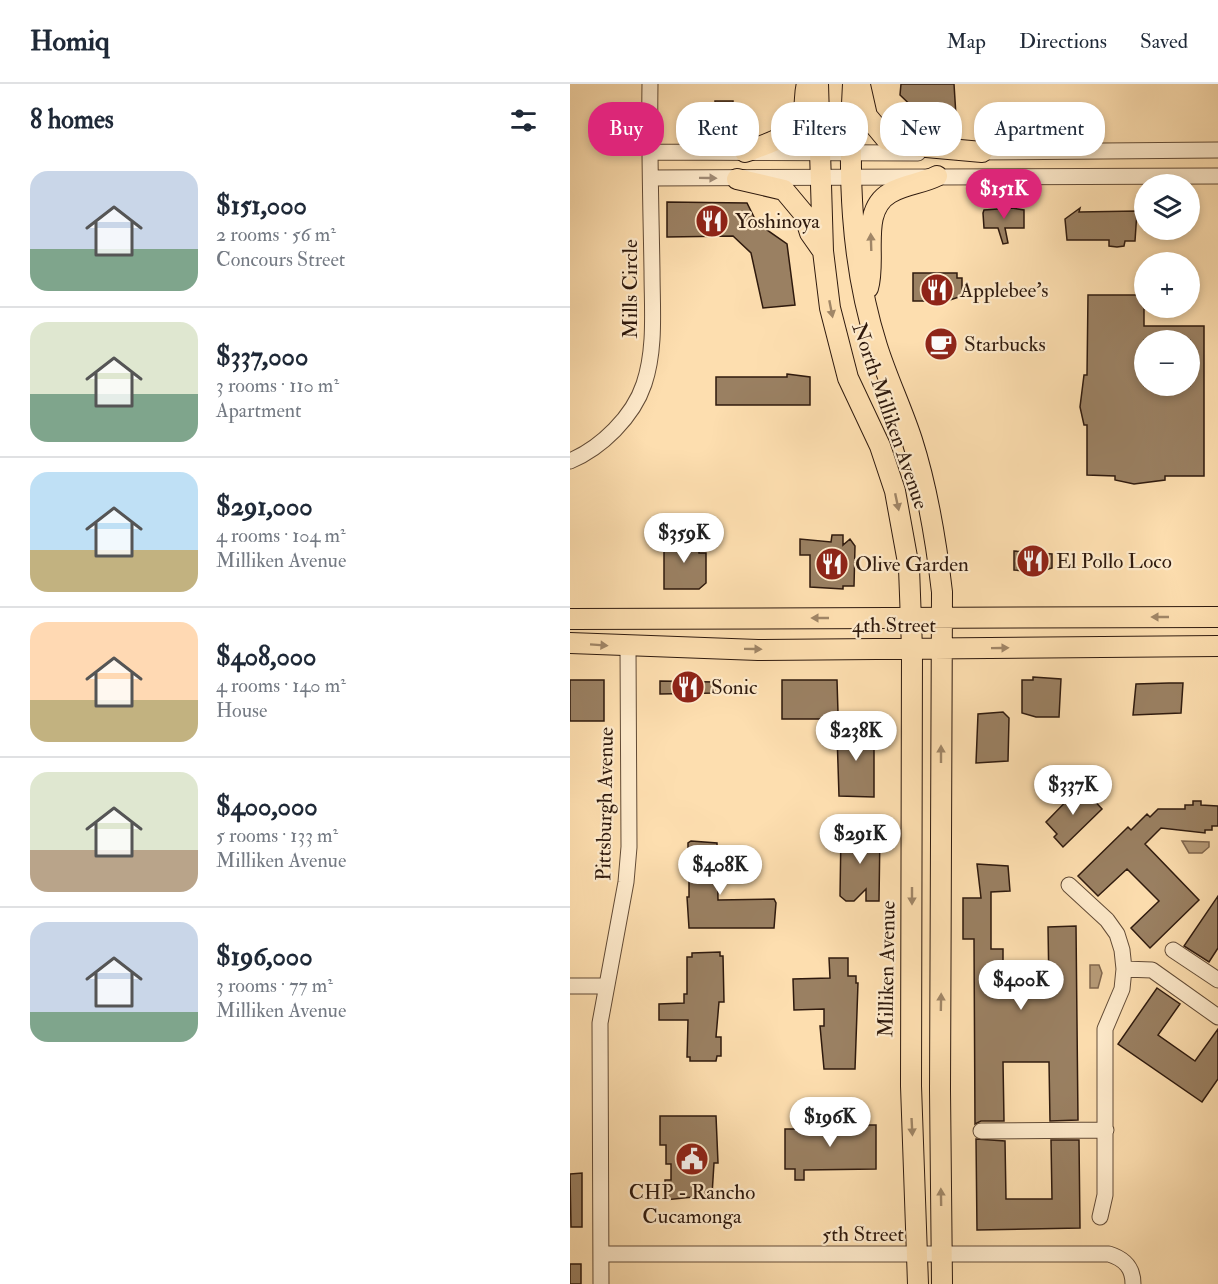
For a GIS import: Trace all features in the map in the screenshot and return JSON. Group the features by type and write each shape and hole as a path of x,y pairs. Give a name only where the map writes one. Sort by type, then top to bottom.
{"main road":[{"path":"759,147 780,140 791,132 804,110 807,84"},
{"name":"North Milliken Avenue","path":"818,84 819,102"},
{"name":"North Milliken Avenue","path":"852,102 853,84"},
{"path":"859,84 867,116 887,140 904,145 974,151"},
{"name":"North Milliken Avenue","path":"820,156 825,276 840,356 863,415 880,446 895,491 909,568 912,619"},
{"name":"North Milliken Avenue","path":"849,156 854,232 865,299 876,346 912,439 925,487 935,531 942,592 941,620"},
{"path":"865,299 873,272 872,218 878,204 887,194 903,187 921,184 937,176"},
{"path":"737,178 784,190 804,214 810,233 823,251"},
{"name":"4th Street","path":"570,619 941,620 1077,616 1218,617"},
{"name":"Milliken Avenue","path":"912,619 910,1086 918,1284"},
{"path":"941,620 942,1284"},
{"name":"4th Street","path":"570,643 628,647 912,649 1218,646"}],"street":[{"name":"Mills Circle","path":"650,84 650,102"},
{"path":"1105,151 1218,150"},
{"path":"868,153 974,152"},
{"name":"Mills Circle","path":"570,461 601,443 620,423 644,386 651,347 651,156"},
{"path":"651,178 1218,176"},
{"name":"Pittsburgh Avenue","path":"601,1284 600,1023 626,882 629,847 628,647"},
{"path":"1069,885 1095,908 1117,934 1124,969 1122,989 1105,1029 1105,1195 1100,1217"},
{"path":"1173,950 1218,980"},
{"path":"1124,969 1152,970 1218,1017"},
{"path":"570,986 606,986"},
{"path":"981,1131 1106,1130"},
{"name":"5th Street","path":"601,1254 1109,1254 1124,1260 1133,1273 1134,1284"}],"shaded area":[{"path":"1182,841 1209,842 1209,847 1202,853 1189,853"},
{"path":"1090,965 1099,965 1102,973 1098,988 1090,988"}],"building":[{"path":"901,84 954,84 955,102 907,102 900,95"},
{"path":"667,202 747,203 757,223 787,244 795,305 763,308 751,253 733,236 667,237"},
{"path":"1012,208 1024,210 1024,228 1005,228 1008,243 1003,244 998,228 984,228 983,213 984,210"},
{"path":"1080,208 1079,212 1134,211 1135,241 1125,241 1124,246 1117,247 1109,246 1109,240 1067,240 1065,219"},
{"name":"Applebee's","path":"913,273 957,273 957,278 962,278 962,296 947,301 913,301"},
{"path":"1088,295 1134,295 1134,318 1144,318 1144,326 1204,326 1204,476 1165,476 1165,480 1134,484 1115,480 1115,476 1087,475 1087,425 1084,425 1080,407 1084,375 1087,375"},
{"name":"Starbucks","path":"928,340 955,340 955,349 950,349 950,353 928,353"},
{"path":"787,374 810,377 810,405 716,405 716,377 787,377"},
{"name":"Olive Garden","path":"832,535 843,535 843,545 850,539 855,546 854,586 843,586 843,589 810,587 810,555 800,555 800,539 831,542"},
{"path":"671,536 699,536 699,553 706,553 706,583 699,589 664,589 664,548 668,548"},
{"name":"El Pollo Loco","path":"1014,551 1052,554 1052,568 1039,572 1014,570"},
{"path":"1033,677 1061,679 1059,717 1036,717 1022,713 1022,680 1033,680"},
{"path":"570,680 604,680 604,721 570,721"},
{"path":"782,680 837,680 838,713 832,719 782,719"},
{"name":"Sonic","path":"660,681 715,682 715,693 660,694"},
{"path":"1183,683 1181,713 1133,715 1136,684"},
{"path":"1003,712 1009,718 1008,761 976,763 978,714"},
{"path":"843,728 874,729 874,797 839,796 837,734"},
{"path":"1081,786 1102,809 1063,847 1054,837 1057,834 1046,822"},
{"path":"1193,801 1201,801 1201,805 1218,806 1218,826 1212,826 1212,830 1205,830 1205,833 1161,828 1145,844 1199,900 1150,948 1131,928 1159,901 1127,869 1098,896 1078,876 1128,827 1131,830 1147,814 1150,817 1158,809 1185,809 1185,805 1193,805"},
{"path":"880,831 879,901 866,901 866,889 854,901 846,901 840,896 841,832"},
{"path":"691,841 717,843 718,900 774,899 776,903 774,928 689,928 687,897 689,897 689,867 685,867 685,858 688,858 688,843"},
{"path":"977,864 1008,866 1010,891 991,892 991,949 1003,949 1003,990 1049,989 1048,927 1076,926 1078,1120 1050,1121 1049,1062 1003,1062 1004,1121 981,1121 975,1124 974,939 963,939 963,898 981,898"},
{"path":"1218,896 1218,948 1209,962 1184,946"},
{"path":"720,952 720,956 723,956 724,1002 719,1002 716,1037 721,1037 721,1056 717,1056 716,1061 690,1061 690,1057 687,1057 688,1020 659,1020 659,1004 684,1003 684,994 687,994 687,957 692,957 692,953"},
{"path":"829,958 848,958 848,976 856,976 856,983 858,983 855,1069 824,1069 820,1026 824,1026 824,1009 794,1010 793,979 830,978"},
{"path":"1157,988 1180,1004 1158,1035 1195,1061 1218,1029 1218,1079 1202,1102 1118,1044"},
{"name":"CHP - Rancho Cucamonga","path":"660,1116 716,1116 718,1163 714,1163 712,1195 665,1200 665,1180 671,1180 671,1164 666,1164 666,1145 660,1145"},
{"path":"808,1122 820,1122 820,1125 876,1125 876,1169 804,1170 804,1180 795,1180 795,1169 785,1169 785,1129 804,1129 808,1127"},
{"path":"976,1139 1005,1141 1006,1199 1052,1199 1051,1140 1079,1140 1080,1228 977,1230"},
{"path":"582,1173 582,1227 571,1227 570,1174"},
{"path":"570,1264 581,1264 581,1284 570,1284"}],"place":[{"name":"Yoshinoya","path":"712,221"},
{"name":"Applebee's","path":"937,290"},
{"name":"Starbucks","path":"941,344"},
{"name":"El Pollo Loco","path":"1033,561"},
{"name":"Olive Garden","path":"832,564"},
{"name":"Sonic","path":"688,687"},
{"name":"CHP - Rancho Cucamonga","path":"692,1159"}]}
